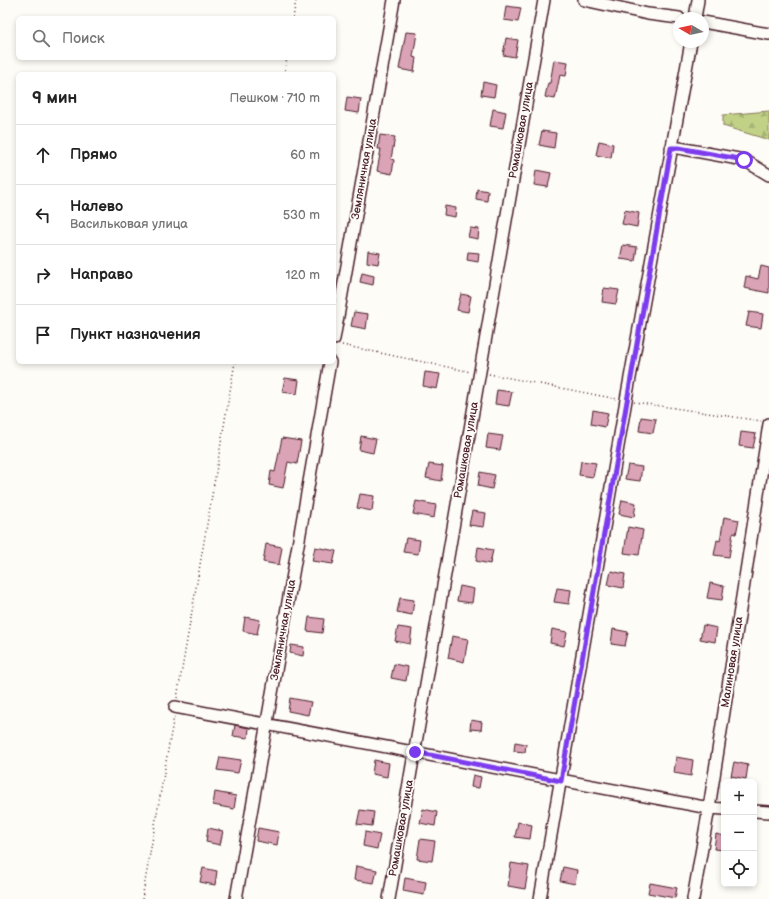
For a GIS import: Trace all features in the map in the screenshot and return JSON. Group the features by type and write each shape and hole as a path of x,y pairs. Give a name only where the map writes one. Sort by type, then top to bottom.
{"street":[{"name":"Земляничная улица","path":"338,342 394,0"},
{"name":"Ромашковая улица","path":"388,899 415,752 544,0"},
{"path":"584,0 648,14 673,17"},
{"path":"696,12 698,0"},
{"path":"709,23 769,34"},
{"path":"540,899 625,408 690,48"},
{"path":"671,148 679,148 744,160 769,175"},
{"name":"Земляничная улица","path":"236,899 330,364"},
{"name":"Малиновая улица","path":"693,899 709,808 769,424"},
{"path":"175,707 561,781 709,808 721,809"},
{"path":"757,811 769,812"}],"path":[{"path":"293,16 296,0"},
{"path":"284,72 287,60"},
{"path":"338,342 472,372 479,372"},
{"path":"142,899 235,364"}],"green space":[{"path":"769,111 769,140 723,126 723,115"}],"building":[{"path":"506,6 521,8 518,22 504,20"},
{"path":"406,32 417,33 413,57 416,58 414,72 399,69"},
{"path":"506,38 518,40 515,57 503,55"},
{"path":"554,60 568,62 566,76 560,75 555,99 545,97 548,83 550,83"},
{"path":"483,82 496,85 494,97 481,95"},
{"path":"347,97 361,99 359,113 345,111"},
{"path":"493,109 506,112 503,128 490,126"},
{"path":"542,131 556,133 554,148 539,145"},
{"path":"380,135 395,137 391,159 394,160 392,174 377,171 381,149 378,149"},
{"path":"599,141 613,144 611,158 596,155"},
{"path":"536,170 551,173 548,187 534,185"},
{"path":"477,189 488,191 487,201 476,199"},
{"path":"445,206 456,208 455,217 444,215"},
{"path":"625,210 639,213 637,227 622,224"},
{"path":"470,228 479,229 478,239 468,237"},
{"path":"623,245 637,247 635,261 620,259"},
{"path":"368,251 380,253 378,264 367,262"},
{"path":"468,252 479,253 478,262 467,260"},
{"path":"761,266 769,268 769,293 744,288 746,276 758,279"},
{"path":"362,273 374,276 373,285 360,282"},
{"path":"604,288 619,290 616,304 602,302"},
{"path":"461,294 471,296 468,312 457,310"},
{"path":"354,312 368,314 366,329 351,326"},
{"path":"749,312 763,314 761,328 746,326"},
{"path":"425,372 440,374 437,389 423,386"},
{"path":"285,378 299,380 297,394 282,392"},
{"path":"497,390 512,392 509,406 495,404"},
{"path":"593,410 608,413 605,427 591,424"},
{"path":"641,417 656,419 653,433 639,431"},
{"path":"741,432 756,434 753,448 739,446"},
{"path":"488,434 503,436 500,450 486,448"},
{"path":"361,436 376,439 373,453 359,450"},
{"path":"282,438 301,441 297,464 288,462 283,488 269,485 271,471 275,472"},
{"path":"581,461 596,463 593,477 579,475"},
{"path":"429,464 443,466 441,481 426,478"},
{"path":"628,465 642,467 640,481 625,479"},
{"path":"480,472 495,475 492,489 478,486"},
{"path":"360,494 374,496 372,511 357,508"},
{"path":"622,500 636,503 634,517 619,514"},
{"path":"416,501 436,505 434,518 413,514"},
{"path":"472,511 486,513 484,527 469,525"},
{"path":"724,517 739,520 736,534 733,533 729,557 714,555 717,540 720,541"},
{"path":"628,527 643,530 639,555 624,553"},
{"path":"406,538 420,540 418,554 403,552"},
{"path":"266,544 282,547 279,565 263,562"},
{"path":"315,547 336,551 333,564 312,561"},
{"path":"478,547 493,550 490,564 476,561"},
{"path":"611,571 625,574 623,588 608,585"},
{"path":"710,583 724,586 722,600 707,598"},
{"path":"460,586 474,589 472,603 457,601"},
{"path":"557,588 571,590 569,604 554,602"},
{"path":"400,598 414,600 412,615 397,612"},
{"path":"245,617 260,620 257,634 243,631"},
{"path":"309,617 324,619 322,633 307,631"},
{"path":"703,625 717,628 715,642 700,639"},
{"path":"398,627 412,629 410,644 395,641"},
{"path":"552,629 567,632 564,646 550,643"},
{"path":"613,629 628,632 625,646 611,644"},
{"path":"452,636 468,639 464,662 448,658"},
{"path":"291,645 304,647 303,656 290,653"},
{"path":"394,664 408,667 406,681 391,678"},
{"path":"290,698 311,702 308,715 288,711"},
{"path":"471,720 482,722 481,730 470,729"},
{"path":"235,725 249,728 248,738 233,736"},
{"path":"515,742 526,744 525,752 514,751"},
{"path":"220,757 241,760 238,773 217,770"},
{"path":"676,757 693,760 691,776 674,773"},
{"path":"374,760 389,763 387,777 372,774"},
{"path":"734,762 748,765 746,779 731,776"},
{"path":"473,775 481,777 479,788 471,787"},
{"path":"215,792 236,796 234,809 213,805"},
{"path":"423,809 437,812 435,826 420,823"},
{"path":"360,810 374,812 372,826 357,824"},
{"path":"518,822 532,825 530,839 515,837"},
{"path":"208,828 223,831 220,845 206,842"},
{"path":"258,828 279,832 277,845 256,841"},
{"path":"365,832 380,835 377,849 363,846"},
{"path":"716,834 721,835 721,850 714,849"},
{"path":"420,839 435,841 432,861 417,859"},
{"path":"511,863 529,866 525,889 508,886"},
{"path":"356,866 377,870 374,883 354,880"},
{"path":"563,867 577,870 575,884 560,881"},
{"path":"203,868 217,871 215,885 200,882"},
{"path":"405,878 426,882 424,895 403,891"},
{"path":"650,883 677,888 675,898 648,893"}],"route":[{"path":"415,752 561,781 671,148 679,148 744,160"}]}
